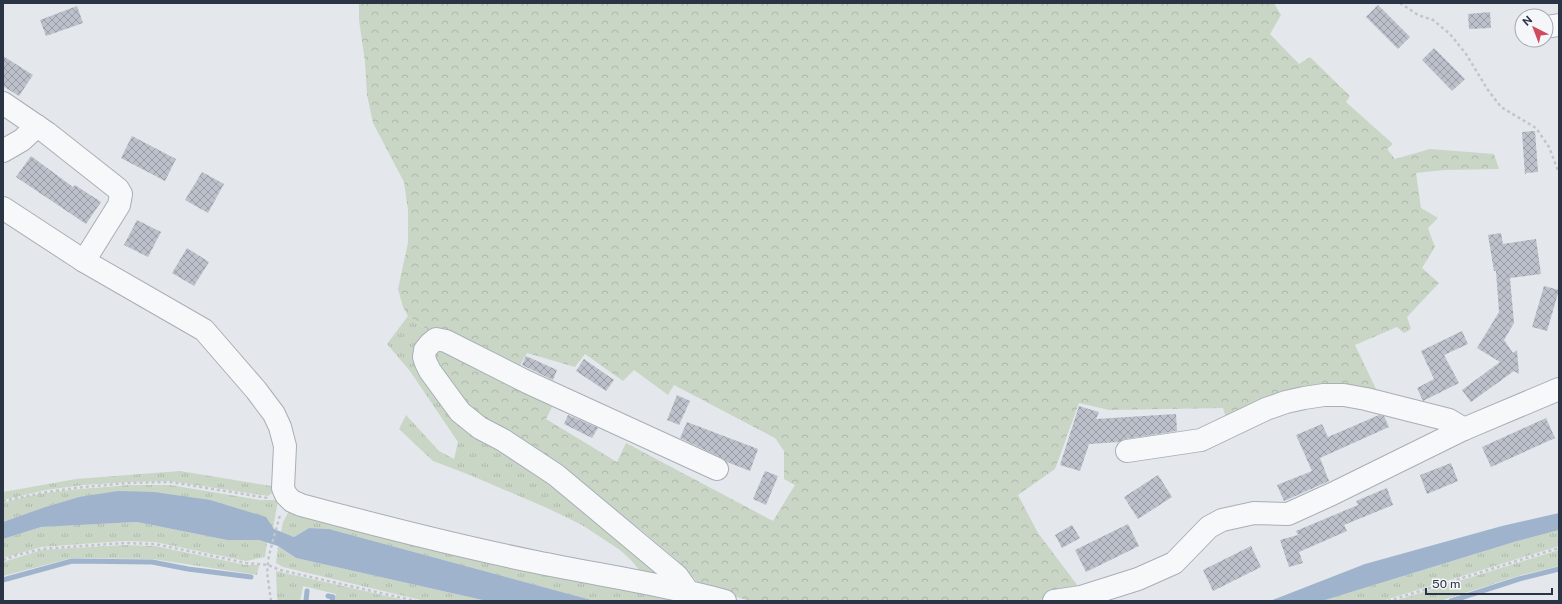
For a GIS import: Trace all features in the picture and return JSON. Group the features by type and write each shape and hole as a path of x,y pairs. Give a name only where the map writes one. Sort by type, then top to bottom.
{"street":[{"path":"3,103 37,126 107,178 118,188 121,194 118,205 84,261"},
{"path":"3,151 22,140 37,126"},
{"path":"3,208 84,261 204,330 256,390 274,414 286,446 283,488 286,495 292,501 301,505 418,535 536,562 687,590 726,601"},
{"path":"687,590 677,576 556,475 503,440 480,428 460,412 430,372 424,356 425,350 436,339 446,341 527,382 717,469"},
{"path":"1054,601 1081,597 1138,579 1174,563 1209,527 1222,520 1254,513 1288,514 1464,429 1559,389"},
{"path":"1127,451 1200,440 1266,409 1286,402 1324,395 1344,395 1366,399 1449,420 1464,429"}],"path":[{"path":"1400,3 1418,15 1433,20 1450,34 1466,54 1488,90 1501,107 1536,128 1549,147 1559,173"},
{"path":"3,501 47,492 128,483 170,482 269,498 283,488"},
{"path":"271,601 267,578 269,555 279,521"},
{"path":"3,560 42,549 124,543 155,544 246,563 268,565 280,570 416,601"},
{"path":"1388,601 1559,548"}],"green space":[{"path":"359,3 1274,3 1281,15 1270,34 1299,64 1310,57 1350,96 1346,102 1393,144 1387,149 1395,159 1430,149 1494,154 1499,169 1444,170 1416,173 1421,208 1438,218 1428,228 1435,247 1422,268 1439,283 1407,317 1411,329 1404,333 1397,327 1355,345 1376,389 1335,388 1228,424 1223,408 1109,410 1079,403 1055,469 1018,495 1038,533 1081,590 1035,601 750,601 701,586 677,560 640,529 602,501 482,424 431,362 438,349 555,401 546,419 617,462 626,443 773,521 795,485 784,479 784,451 775,438 674,385 668,395 634,370 623,381 585,354 575,367 527,353 518,369 433,334 408,316 403,307 398,289 408,243 408,210 404,182 373,123 367,95 365,62 359,20"},
{"path":"408,316 433,334 503,446 673,577 645,577 631,560 620,550 582,525 547,508 433,461 399,429 406,415 439,451 454,459 458,442 410,371 387,344"},
{"path":"180,471 271,486 276,485 280,487 268,496 170,481 128,482 83,485 46,490 3,500 3,492 76,479"},
{"path":"128,485 170,485 260,500 278,500 273,529 79,497 3,522 3,503 34,495"},
{"path":"289,511 704,601 595,601 329,529 309,528 294,537 281,532 283,522"},
{"path":"137,522 227,540 259,540 267,542 265,557 246,561 155,542 124,541 41,547 3,558 3,539 41,527"},
{"path":"1559,530 1559,546 1382,601 1322,601 1514,542"},
{"path":"124,545 155,546 246,565 259,565 257,575 153,559 72,558 3,576 3,562 42,550"},
{"path":"278,546 296,558 487,601 425,601 283,567 276,563"},
{"path":"1559,550 1559,566 1518,576 1440,601 1394,601"},
{"path":"276,571 409,601 335,601 336,594 303,586 300,601 278,601"}],"water":[{"path":"118,491 154,492 210,500 266,517 274,529 294,537 309,528 329,529 595,601 487,601 296,558 278,546 259,540 227,540 137,522 41,527 3,539 3,522 79,497"},
{"path":"1559,513 1559,530 1514,542 1322,601 1270,601 1365,564 1502,526"}],"building":[{"path":"1378,5 1410,37 1398,49 1366,17"},
{"path":"77,6 83,23 46,36 40,20"},
{"path":"1490,12 1491,28 1469,29 1468,14"},
{"path":"1434,48 1465,79 1452,91 1422,60"},
{"path":"3,56 33,75 19,96 3,86"},
{"path":"1535,131 1538,172 1526,173 1525,175 1522,132"},
{"path":"132,136 176,159 165,181 121,158"},
{"path":"31,156 73,187 75,185 101,202 86,224 16,177"},
{"path":"202,172 224,184 208,213 185,200"},
{"path":"137,220 161,232 148,257 124,245"},
{"path":"1501,233 1503,244 1536,239 1541,274 1510,278 1514,323 1504,340 1513,353 1517,350 1519,374 1514,371 1471,402 1462,390 1500,362 1477,348 1499,312 1496,271 1494,271 1488,235"},
{"path":"187,248 209,262 194,286 172,273"},
{"path":"1544,286 1559,290 1547,331 1532,327"},
{"path":"1462,331 1468,344 1444,355 1459,383 1423,401 1417,388 1434,379 1421,351"},
{"path":"526,356 557,370 553,380 522,365"},
{"path":"584,359 614,380 606,391 576,371"},
{"path":"677,395 690,401 679,425 667,420"},
{"path":"1079,406 1099,412 1096,419 1176,414 1177,431 1125,439 1119,442 1089,444 1080,471 1060,465"},
{"path":"568,415 598,428 592,438 564,424"},
{"path":"1379,415 1384,416 1389,427 1320,458 1329,481 1284,501 1277,485 1312,471 1296,435 1322,424 1328,437"},
{"path":"1546,418 1555,438 1491,467 1482,447"},
{"path":"687,422 758,449 750,471 727,462 722,458 680,438"},
{"path":"1451,463 1458,481 1427,494 1420,475"},
{"path":"765,471 778,476 766,505 753,499"},
{"path":"1158,475 1172,497 1138,519 1124,497"},
{"path":"1387,488 1393,505 1344,525 1347,531 1299,552 1303,563 1289,567 1280,540 1298,535 1296,531 1358,505 1356,501"},
{"path":"1128,524 1139,546 1086,572 1075,550"},
{"path":"1072,525 1080,538 1062,548 1055,535"},
{"path":"1251,546 1261,567 1213,591 1203,570"}],"waterway":[{"path":"3,580 72,561 152,562 188,569 251,577"},
{"path":"1451,601 1519,579 1559,569"},
{"path":"306,601 307,591"},
{"path":"328,596 333,597 332,601"}]}
